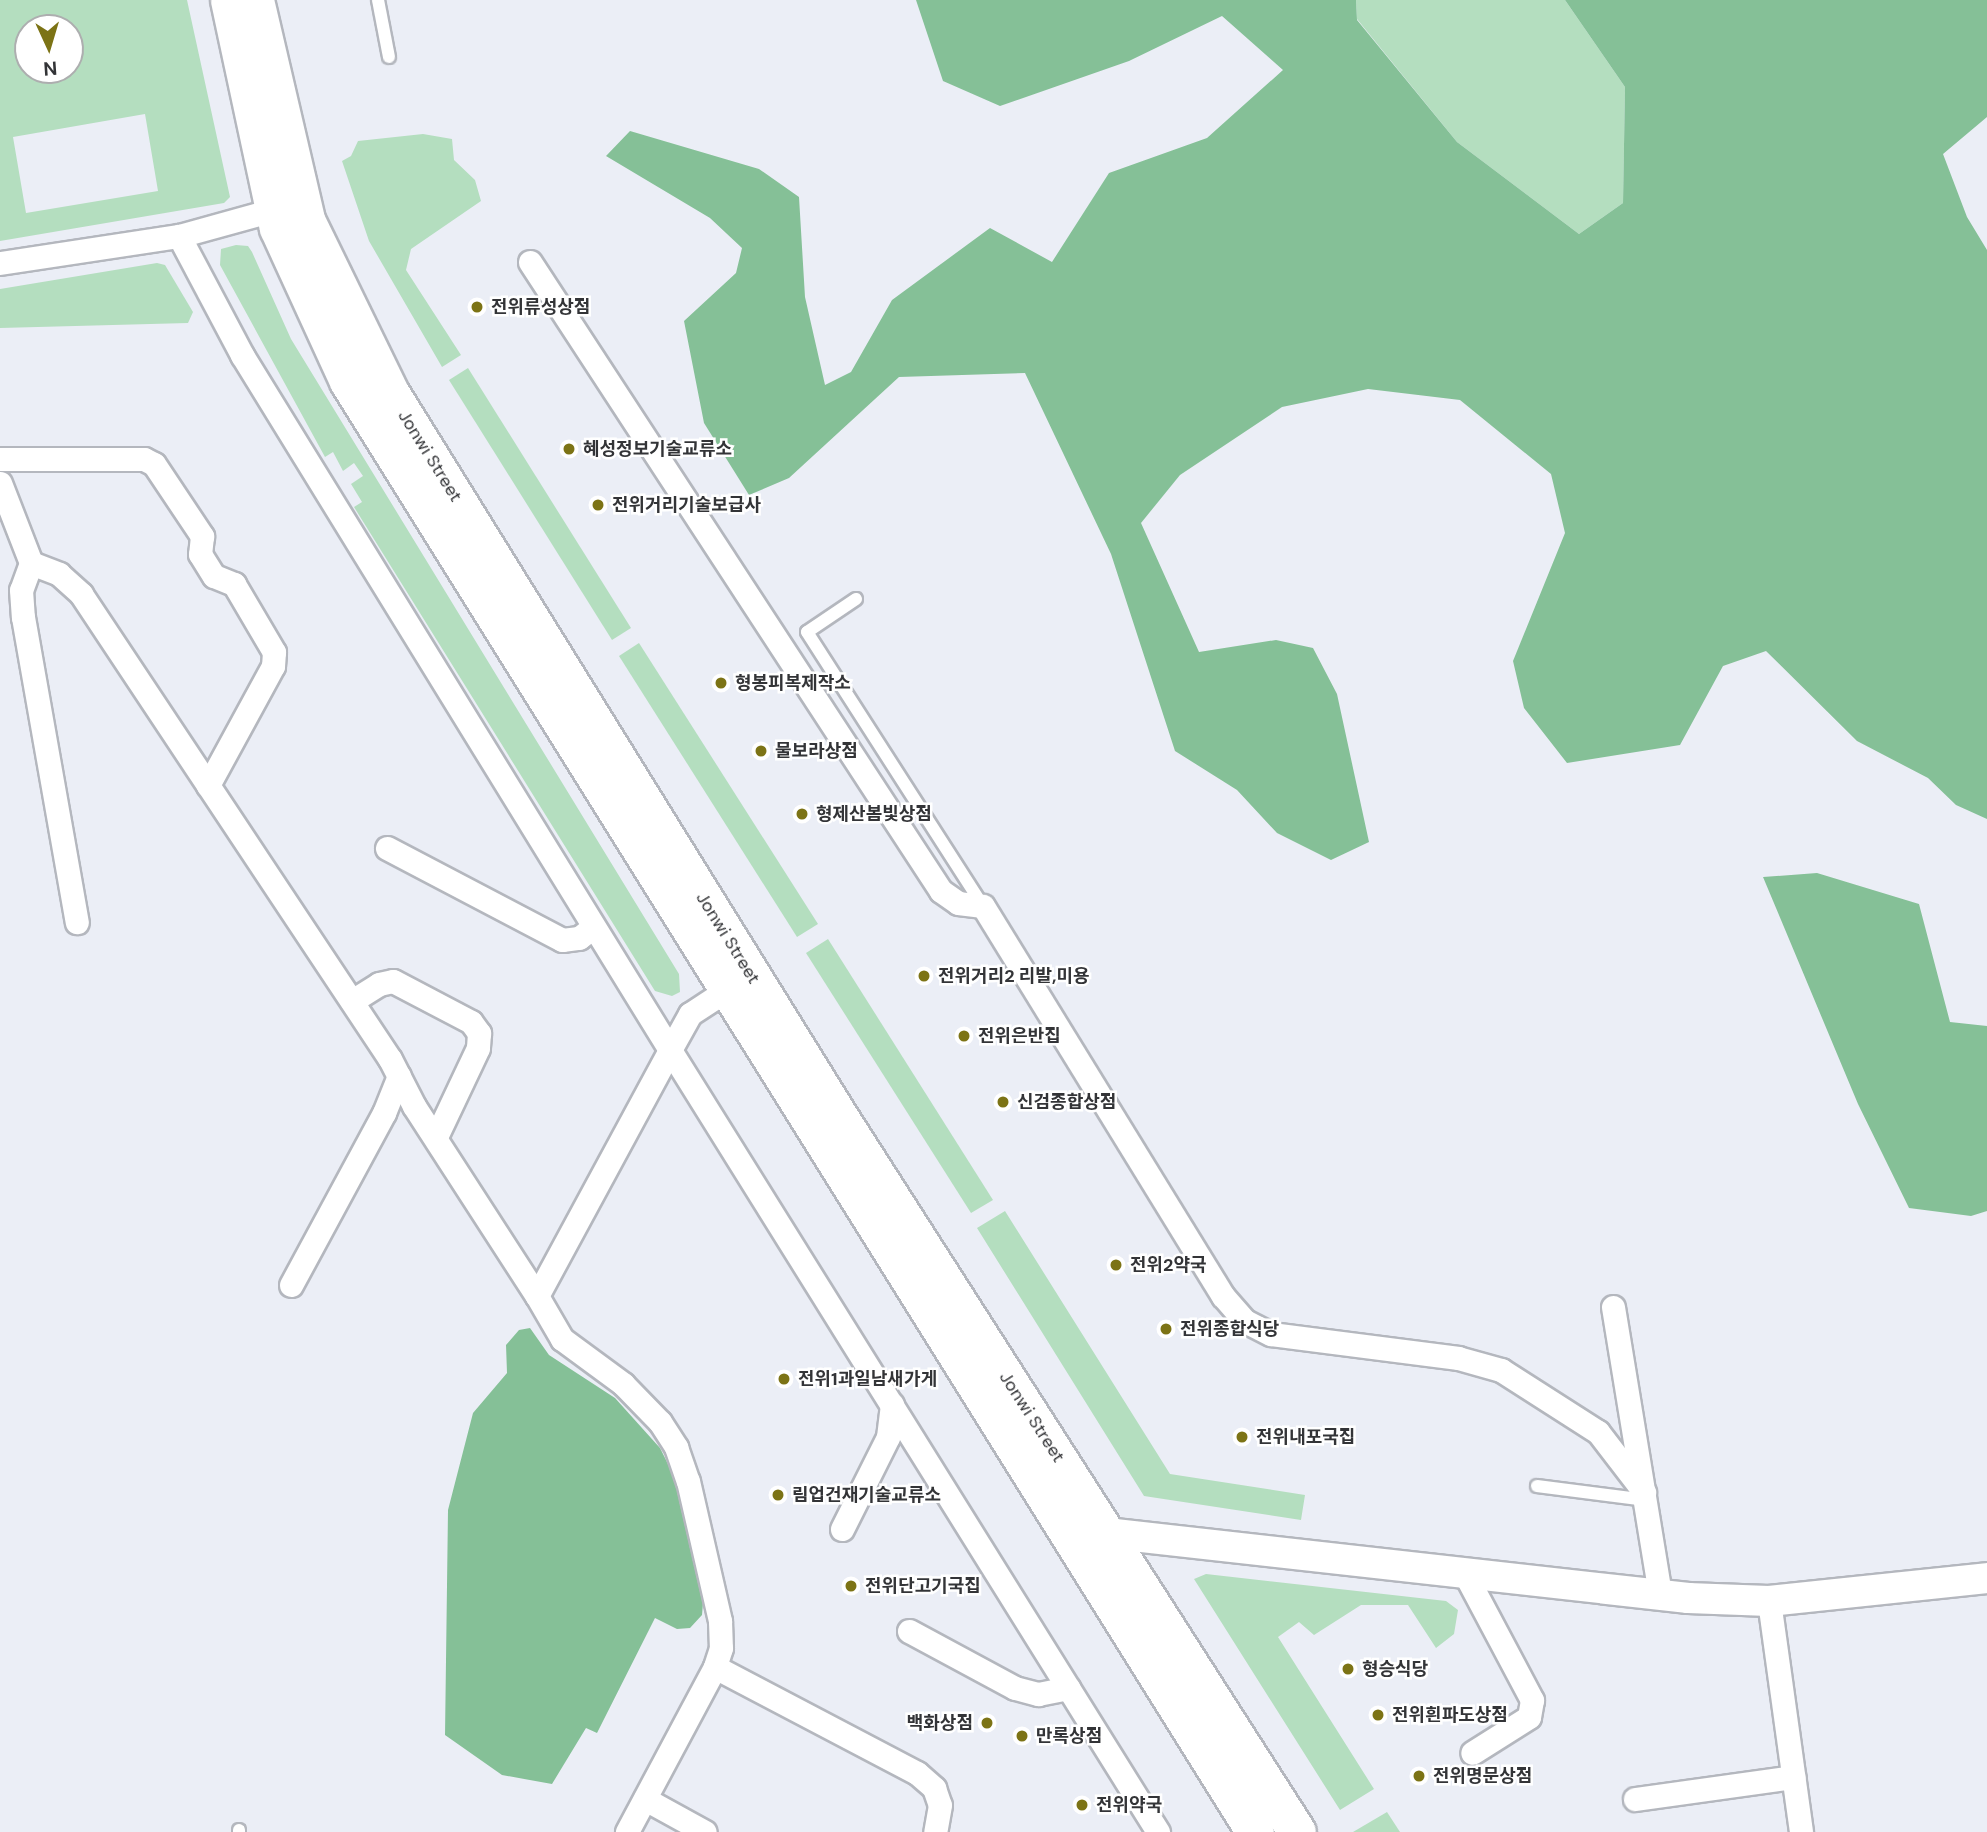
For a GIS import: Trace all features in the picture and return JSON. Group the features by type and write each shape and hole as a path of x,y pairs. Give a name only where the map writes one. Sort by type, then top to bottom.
{"main road":[{"name":"Jonwi Street","path":"229,0 273,210 348,381 1255,1832"},
{"name":"Jonwi Street","path":"255,0 306,220 391,394 838,1115 1297,1832"}],"street":[{"path":"0,263 179,236 273,210"},
{"path":"179,236 242,355 593,927 1158,1832"},
{"path":"530,262 941,891 958,903 983,906 1223,1296 1245,1321 1271,1334 1458,1358 1501,1370 1598,1432 1645,1496"},
{"path":"0,460 144,459 154,464 202,536 200,554 214,576 234,584 274,652 273,666 208,785"},
{"path":"0,483 31,563 21,590 23,617 76,922"},
{"path":"31,563 58,574 81,594 352,1001 562,1339 623,1384 660,1422 676,1447 720,1621 721,1648 715,1667 627,1832"},
{"path":"387,849 562,940 579,938 593,927"},
{"path":"352,1001 379,984 393,981 471,1022 479,1033 478,1048 436,1137"},
{"path":"537,1296 690,1014 728,989"},
{"path":"291,1285 384,1113 399,1076"},
{"path":"1613,1307 1660,1594"},
{"path":"842,1529 888,1437 892,1404"},
{"path":"1106,1533 1660,1594 1769,1601 1987,1578"},
{"path":"1464,1572 1532,1700 1529,1717 1472,1753"},
{"path":"1769,1601 1801,1832"},
{"path":"909,1631 1015,1688 1038,1694 1068,1688"},
{"path":"715,1667 917,1773 934,1788 940,1805 935,1832"},
{"path":"1635,1799 1793,1777"},
{"path":"645,1799 705,1832"}],"lane":[{"path":"378,0 389,57"},
{"path":"856,599 807,632 983,906"},
{"path":"1536,1486 1645,1496"}],"green space":[{"path":"0,0 187,0 230,197 224,203 0,241","holes":["145,114 158,191 26,213 13,137"]},
{"path":"916,0 1356,0 1357,20 1457,142 1579,234 1623,203 1625,87 1565,0 1987,0 1987,117 1943,154 1967,217 1987,250 1987,819 1956,805 1928,778 1857,741 1766,651 1723,666 1680,745 1567,763 1524,708 1513,661 1565,533 1551,474 1460,400 1368,389 1282,407 1180,475 1141,523 1199,652 1276,640 1313,648 1337,694 1369,842 1331,860 1277,833 1237,790 1175,751 1111,554 1025,373 899,377 789,478 749,495 704,423 684,321 736,273 742,248 710,218 606,156 630,131 759,169 799,197 805,297 825,385 851,372 892,300 990,228 1052,262 1109,173 1207,138 1283,70 1222,16 1129,61 1000,106 943,81"},
{"path":"1356,0 1565,0 1625,87 1623,203 1579,234 1457,142 1357,19"},
{"path":"423,134 452,139 454,160 475,180 481,201 411,249 406,270 461,355 442,367 369,241 342,161 351,156 358,141"},
{"path":"236,245 248,246 252,252 291,339 679,974 680,992 672,996 655,991 354,507 362,502 351,484 363,476 354,463 343,471 333,452 325,457 220,265 221,249"},
{"path":"157,263 165,265 193,312 188,323 0,328 0,289"},
{"path":"468,368 631,628 612,640 449,380"},
{"path":"639,643 818,924 797,937 619,656"},
{"path":"1817,873 1919,904 1950,1022 1987,1026 1987,1211 1971,1216 1909,1208 1858,1104 1763,877"},
{"path":"828,939 993,1200 971,1213 806,953"},
{"path":"1005,1211 1170,1474 1305,1495 1301,1520 1144,1496 977,1228"},
{"path":"530,1328 549,1355 615,1398 660,1448 681,1490 703,1603 702,1615 690,1628 677,1629 655,1618 597,1733 586,1728 552,1784 502,1775 445,1735 448,1510 473,1413 507,1373 506,1345 519,1330"},
{"path":"1206,1574 1446,1601 1458,1610 1454,1634 1436,1648 1408,1605 1361,1605 1314,1635 1299,1622 1278,1637 1374,1789 1340,1810 1194,1579"},
{"path":"1387,1812 1400,1832 1353,1832"}],"place":[{"name":"전위류성상점","path":"477,307"},
{"name":"혜성정보기술교류소","path":"569,449"},
{"name":"전위거리기술보급사","path":"598,505"},
{"name":"형봉피복제작소","path":"721,683"},
{"name":"물보라상점","path":"761,751"},
{"name":"형제산봄빛상점","path":"802,814"},
{"name":"전위거리2 리발,미용","path":"924,976"},
{"name":"전위은반집","path":"964,1036"},
{"name":"신검종합상점","path":"1003,1102"},
{"name":"전위2약국","path":"1116,1265"},
{"name":"전위종합식당","path":"1166,1329"},
{"name":"전위1과일남새가게","path":"784,1379"},
{"name":"전위내포국집","path":"1242,1437"},
{"name":"림업건재기술교류소","path":"778,1495"},
{"name":"전위단고기국집","path":"851,1586"},
{"name":"형승식당","path":"1348,1669"},
{"name":"전위흰파도상점","path":"1378,1715"},
{"name":"백화상점","path":"987,1723"},
{"name":"만록상점","path":"1022,1736"},
{"name":"전위명문상점","path":"1419,1776"},
{"name":"전위약국","path":"1082,1805"}]}
